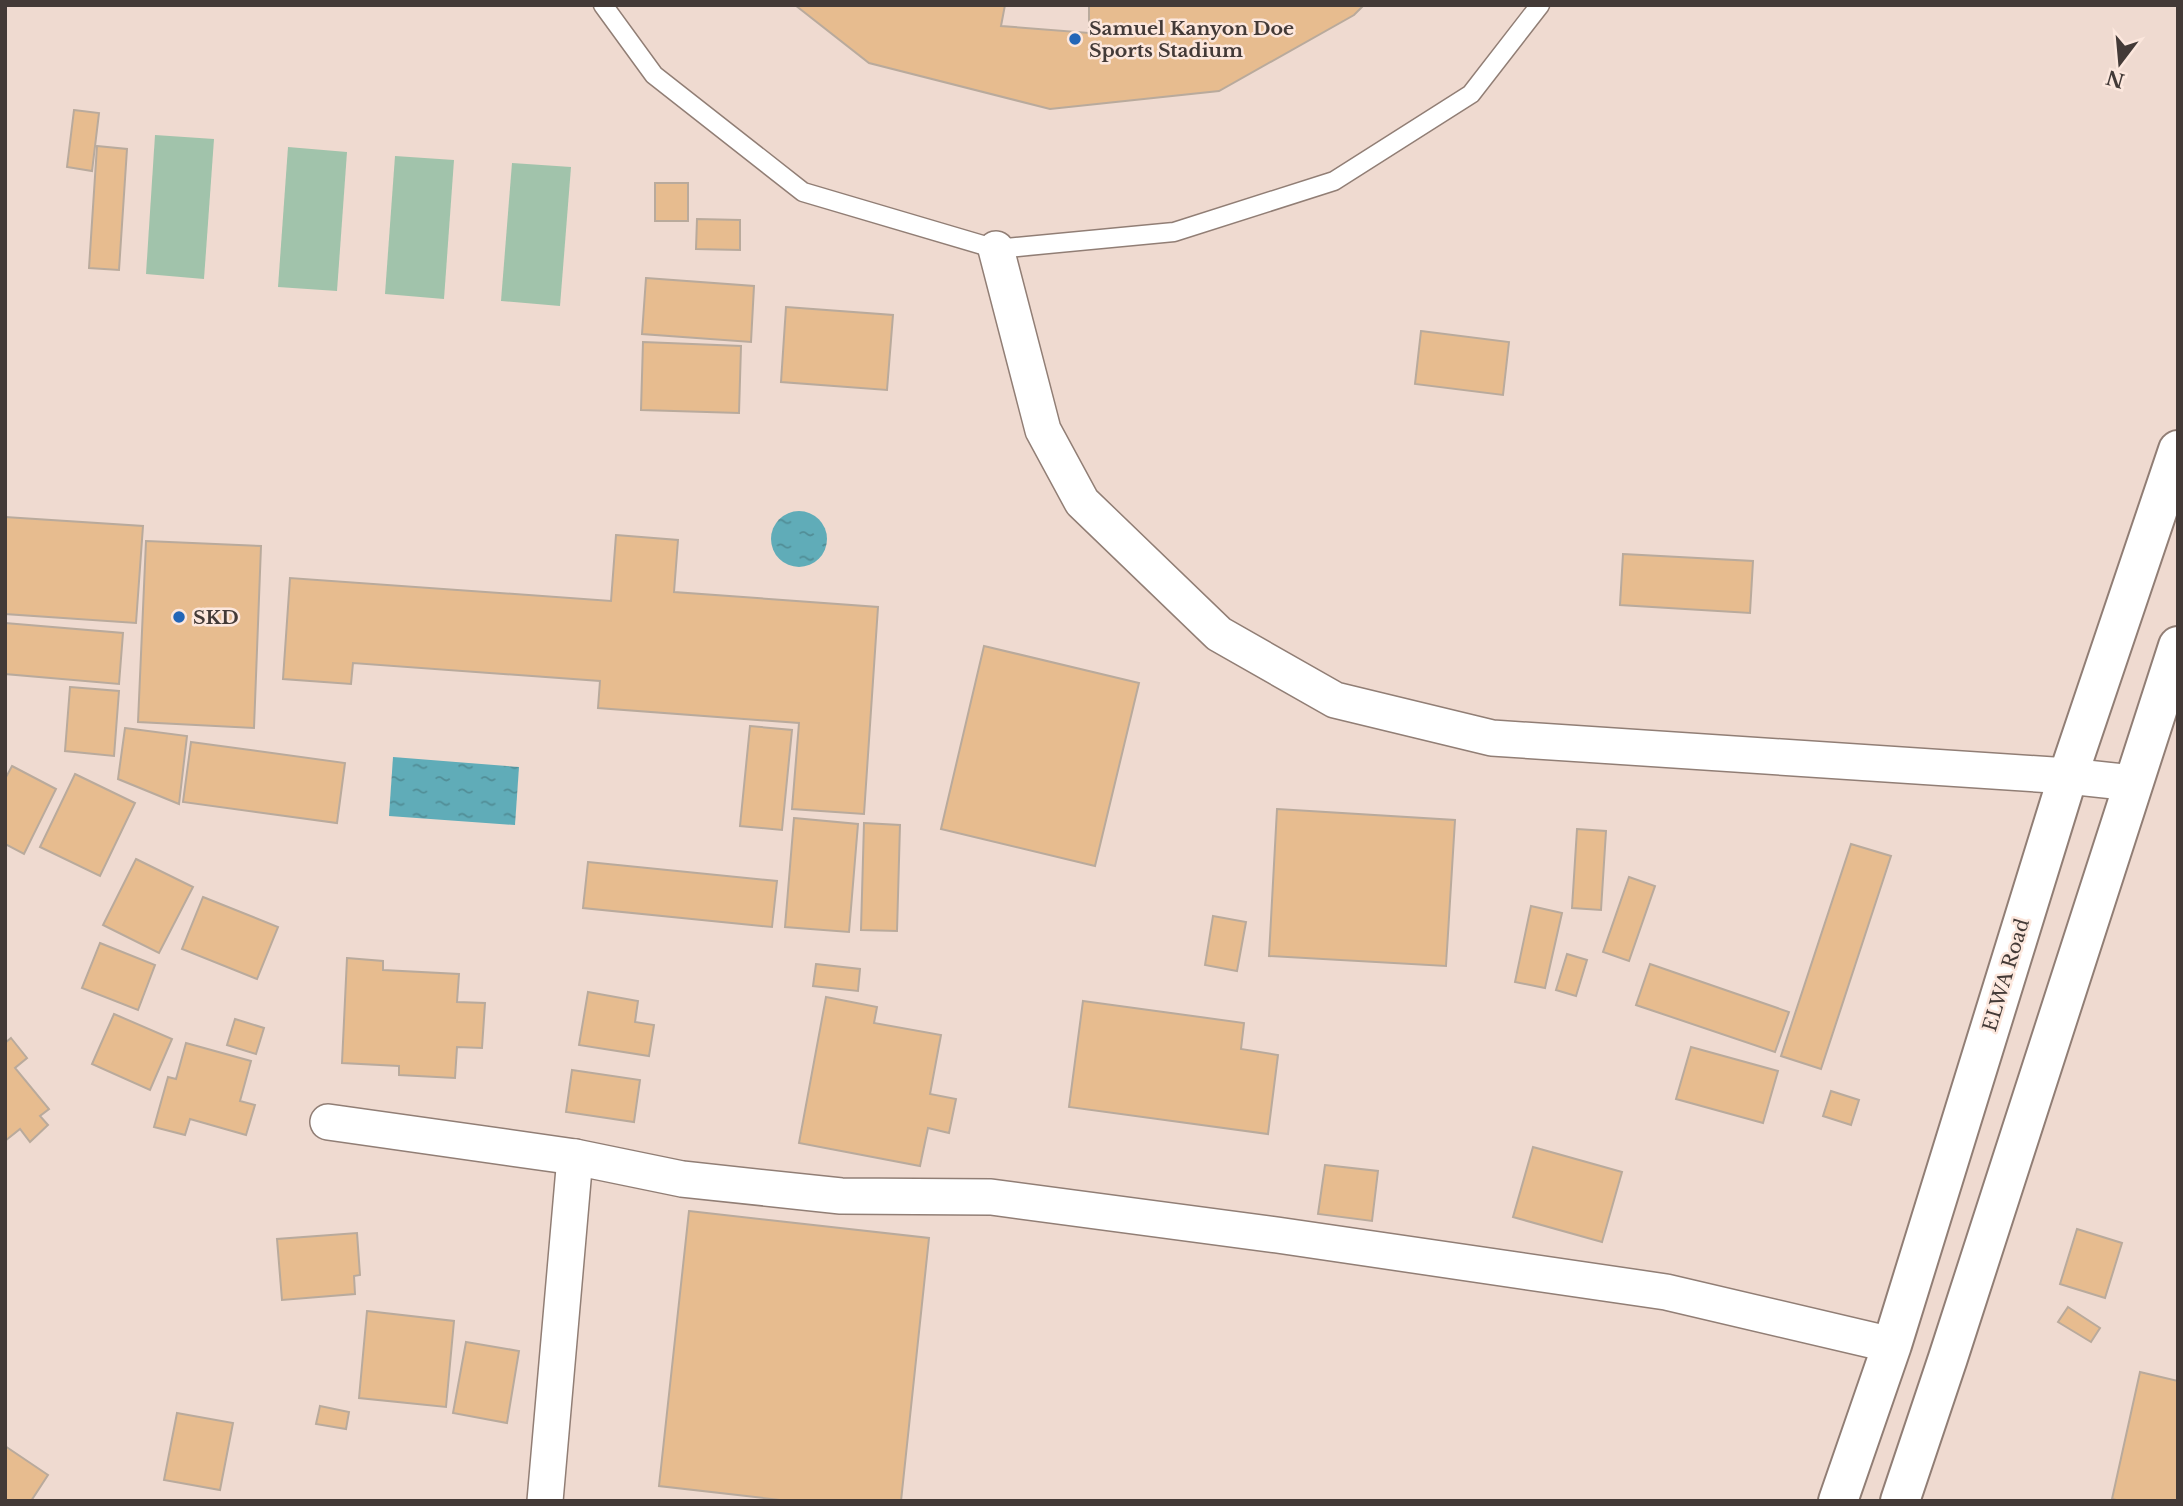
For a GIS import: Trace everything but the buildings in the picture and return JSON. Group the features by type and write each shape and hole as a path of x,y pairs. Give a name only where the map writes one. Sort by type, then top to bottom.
{"main road":[{"name":"ELWA Road","path":"1838,1501 1892,1345 2068,776 2178,450"},
{"path":"1900,1501 2178,646"}],"street":[{"path":"996,249 1043,430 1082,502 1219,634 1335,700 1492,738 2068,776 2133,783"},
{"path":"328,1122 575,1157 682,1180 841,1196 991,1196 1277,1235 1666,1292 1892,1345"},
{"path":"545,1501 575,1157"}],"lane":[{"path":"603,5 654,75 803,192 996,249 1174,232 1334,181 1471,94 1540,5"}],"green space":[{"path":"155,135 214,139 204,279 146,274"},
{"path":"288,147 347,152 337,291 278,287"},
{"path":"395,156 454,160 444,299 385,294"},
{"path":"512,163 571,167 560,306 501,301"}],"water":[{"path":"799,511 810,513 819,519 825,528 825,550 819,559 810,565 799,567 788,565 779,559 773,550 771,539 773,528 779,519 788,513"},
{"path":"393,757 519,767 515,825 389,816"}],"place":[{"name":"Samuel Kanyon Doe Sports Stadium","path":"1075,39"},
{"name":"SKD","path":"179,617"}]}
